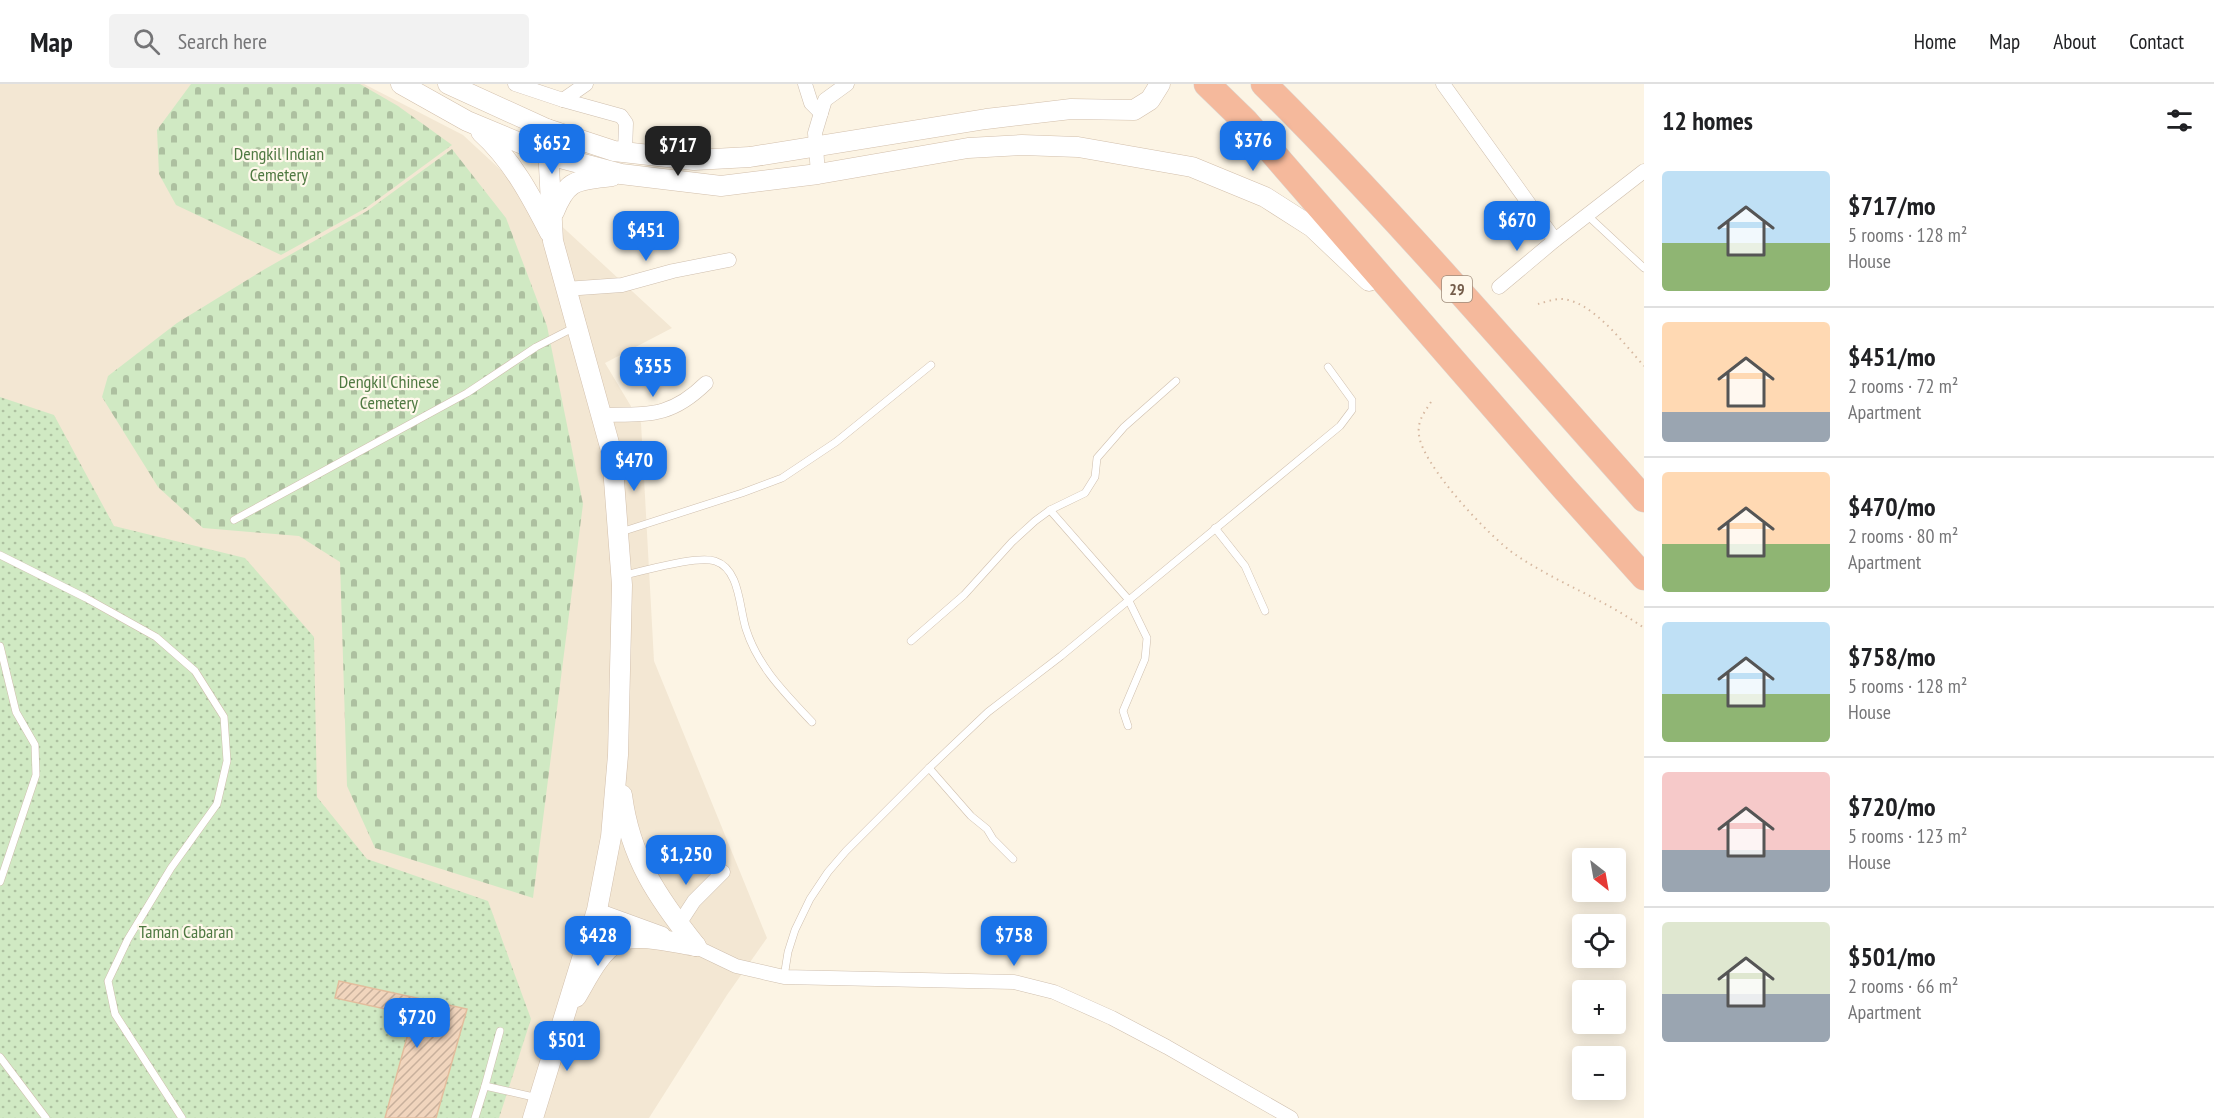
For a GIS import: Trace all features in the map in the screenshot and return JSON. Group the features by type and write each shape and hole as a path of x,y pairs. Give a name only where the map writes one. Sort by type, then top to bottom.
{"highway":[{"path":"1207,84 1246,122 1642,576"},
{"name":"29","path":"1264,84 1310,129 1644,499"}],"main road":[{"path":"401,84 467,121 549,155 621,174 721,186 818,174 968,148 1022,145 1078,147 1192,168 1265,197 1312,227 1354,265 1564,488"},
{"path":"448,84 547,129 614,151 694,160 750,157 986,119 1071,109 1134,110 1150,100 1160,84"},
{"path":"467,121 499,149 531,196 553,241 612,454 622,576 618,755 611,837 597,910 533,1118"},
{"path":"547,129 553,241"},
{"path":"553,241 554,212 561,194 568,186 577,181 621,174"},
{"path":"618,755 624,813 631,841 657,894 696,946"},
{"path":"564,1014 605,952 619,941 639,938 696,946"}],"street":[{"path":"515,84 621,116 626,123 625,152"},
{"path":"562,100 586,84"},
{"path":"805,84 812,103 821,113"},
{"path":"818,174 815,133 825,100 846,84"},
{"path":"1443,84 1555,240"},
{"path":"1500,287 1555,240 1644,171"},
{"path":"566,290 622,285 673,271 729,260"},
{"path":"602,415 656,414 681,404 706,383"},
{"path":"678,924 694,901 723,872"},
{"path":"597,910 696,946 736,966 784,977 1014,982 1054,992 1158,1042 1291,1118"}],"lane":[{"path":"1587,215 1644,268"},
{"path":"234,520 467,393 536,347 577,326"},
{"path":"618,532 782,478 836,442 931,365"},
{"path":"784,977 788,952 795,930 810,899 828,872 929,768 988,712 1061,656 1340,426 1352,410 1352,400 1328,367"},
{"path":"911,641 964,595 1012,542 1050,510 1085,493 1095,477 1097,458 1124,427 1176,381"},
{"path":"1050,510 1128,599 1147,638 1145,659 1123,711 1128,726"},
{"path":"1215,528 1245,566 1265,611"},
{"path":"0,555 86,598 156,637 195,671 224,717 227,761 217,804 171,868 128,939 108,981 115,1014 182,1118"},
{"path":"622,576 676,563 713,560 726,567 734,579 746,629 757,656 766,672 812,722"},
{"path":"0,646 16,712 35,746 36,775 0,882"},
{"path":"929,768 1013,859"},
{"path":"475,1118 500,1031"},
{"path":"0,1057 45,1118"},
{"path":"484,1086 539,1099"}],"path":[{"path":"1538,304 1560,298 1577,302 1604,322 1644,366"},
{"path":"1431,402 1419,421 1419,436 1424,453 1435,470 1493,537 1516,555 1623,613 1644,628"}],"shaded area":[{"path":"0,84 364,84 463,135 672,328 605,363 641,423 654,661 767,938 727,995 649,1118 0,1118"}],"green space":[{"name":"Dengkil Indian Cemetery","path":"191,84 360,84 398,106 452,145 366,208 281,255 176,205 159,174 157,130"},
{"name":"Dengkil Chinese Cemetery","path":"452,149 506,218 547,326 583,504 533,898 375,848 347,786 340,562 299,536 203,528 158,487 102,397 108,376 177,323 265,269 367,211"},
{"name":"Taman Cabaran","path":"0,397 54,415 114,526 245,558 314,637 317,797 367,859 488,901 531,1019 499,1118 0,1118"}],"building":[{"path":"339,981 467,1009 436,1118 385,1118 413,1015 335,998"}]}
